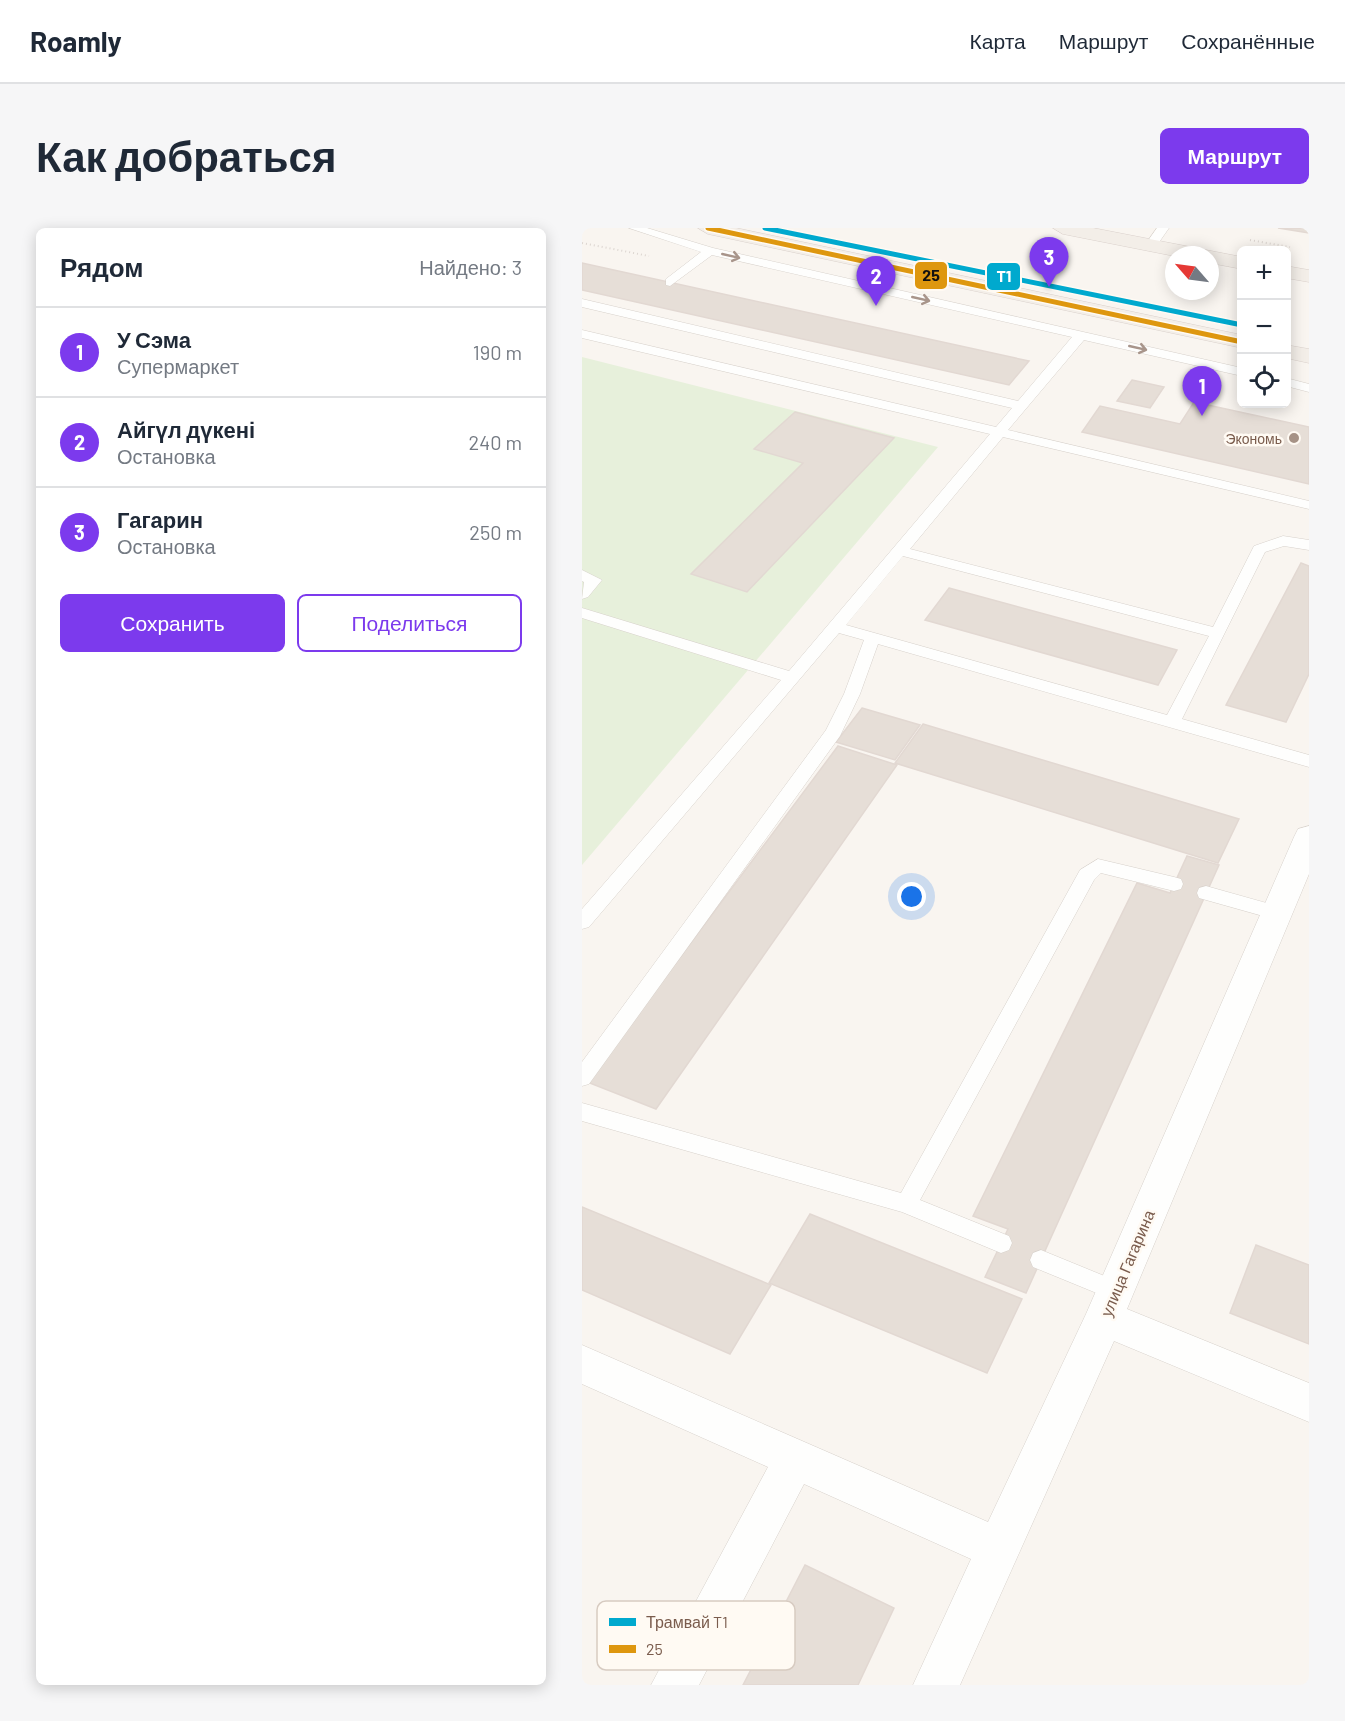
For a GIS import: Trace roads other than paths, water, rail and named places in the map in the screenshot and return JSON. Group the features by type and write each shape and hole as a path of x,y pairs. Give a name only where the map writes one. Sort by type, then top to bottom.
{"main road":[{"path":"708,228 1237,341"},
{"path":"1063,228 1165,248"},
{"path":"1219,259 1237,262"},
{"path":"1291,273 1309,276"},
{"path":"1291,352 1309,356"}],"street":[{"name":"улица Гагарина","path":"936,1685 1110,1305 1309,837"},
{"path":"1110,1305 1309,1403"},
{"path":"582,1364 998,1549"},
{"path":"719,1601 795,1459"},
{"path":"674,1685 682,1670"}],"lane":[{"path":"635,228 710,251 1237,371"},
{"path":"1150,245 1162,228"},
{"path":"670,282 710,251"},
{"path":"582,303 1022,406"},
{"path":"631,314 644,304"},
{"path":"582,334 1309,505"},
{"path":"582,922 836,627 1081,335"},
{"path":"1291,383 1309,387"},
{"path":"1172,723 1258,549 1283,541 1309,545"},
{"path":"900,550 1218,633"},
{"path":"582,575 594,580 582,594"},
{"path":"582,613 792,678"},
{"path":"836,627 1309,761"},
{"path":"582,1078 834,732 852,694 872,639"},
{"path":"906,1204 1087,875 1098,866 1174,884"},
{"path":"1206,893 1277,913"},
{"path":"582,1112 906,1204 1001,1243"},
{"path":"1041,1260 1110,1305"}],"tram line":[{"name":"T1","path":"765,228 1237,324"}],"place":[{"name":"Гагарин","path":"1049,287"},
{"name":"Айгүл дүкені","path":"876,306"},
{"name":"У Сэма","path":"1202,416"},
{"name":"Экономь","path":"1294,438"}]}
